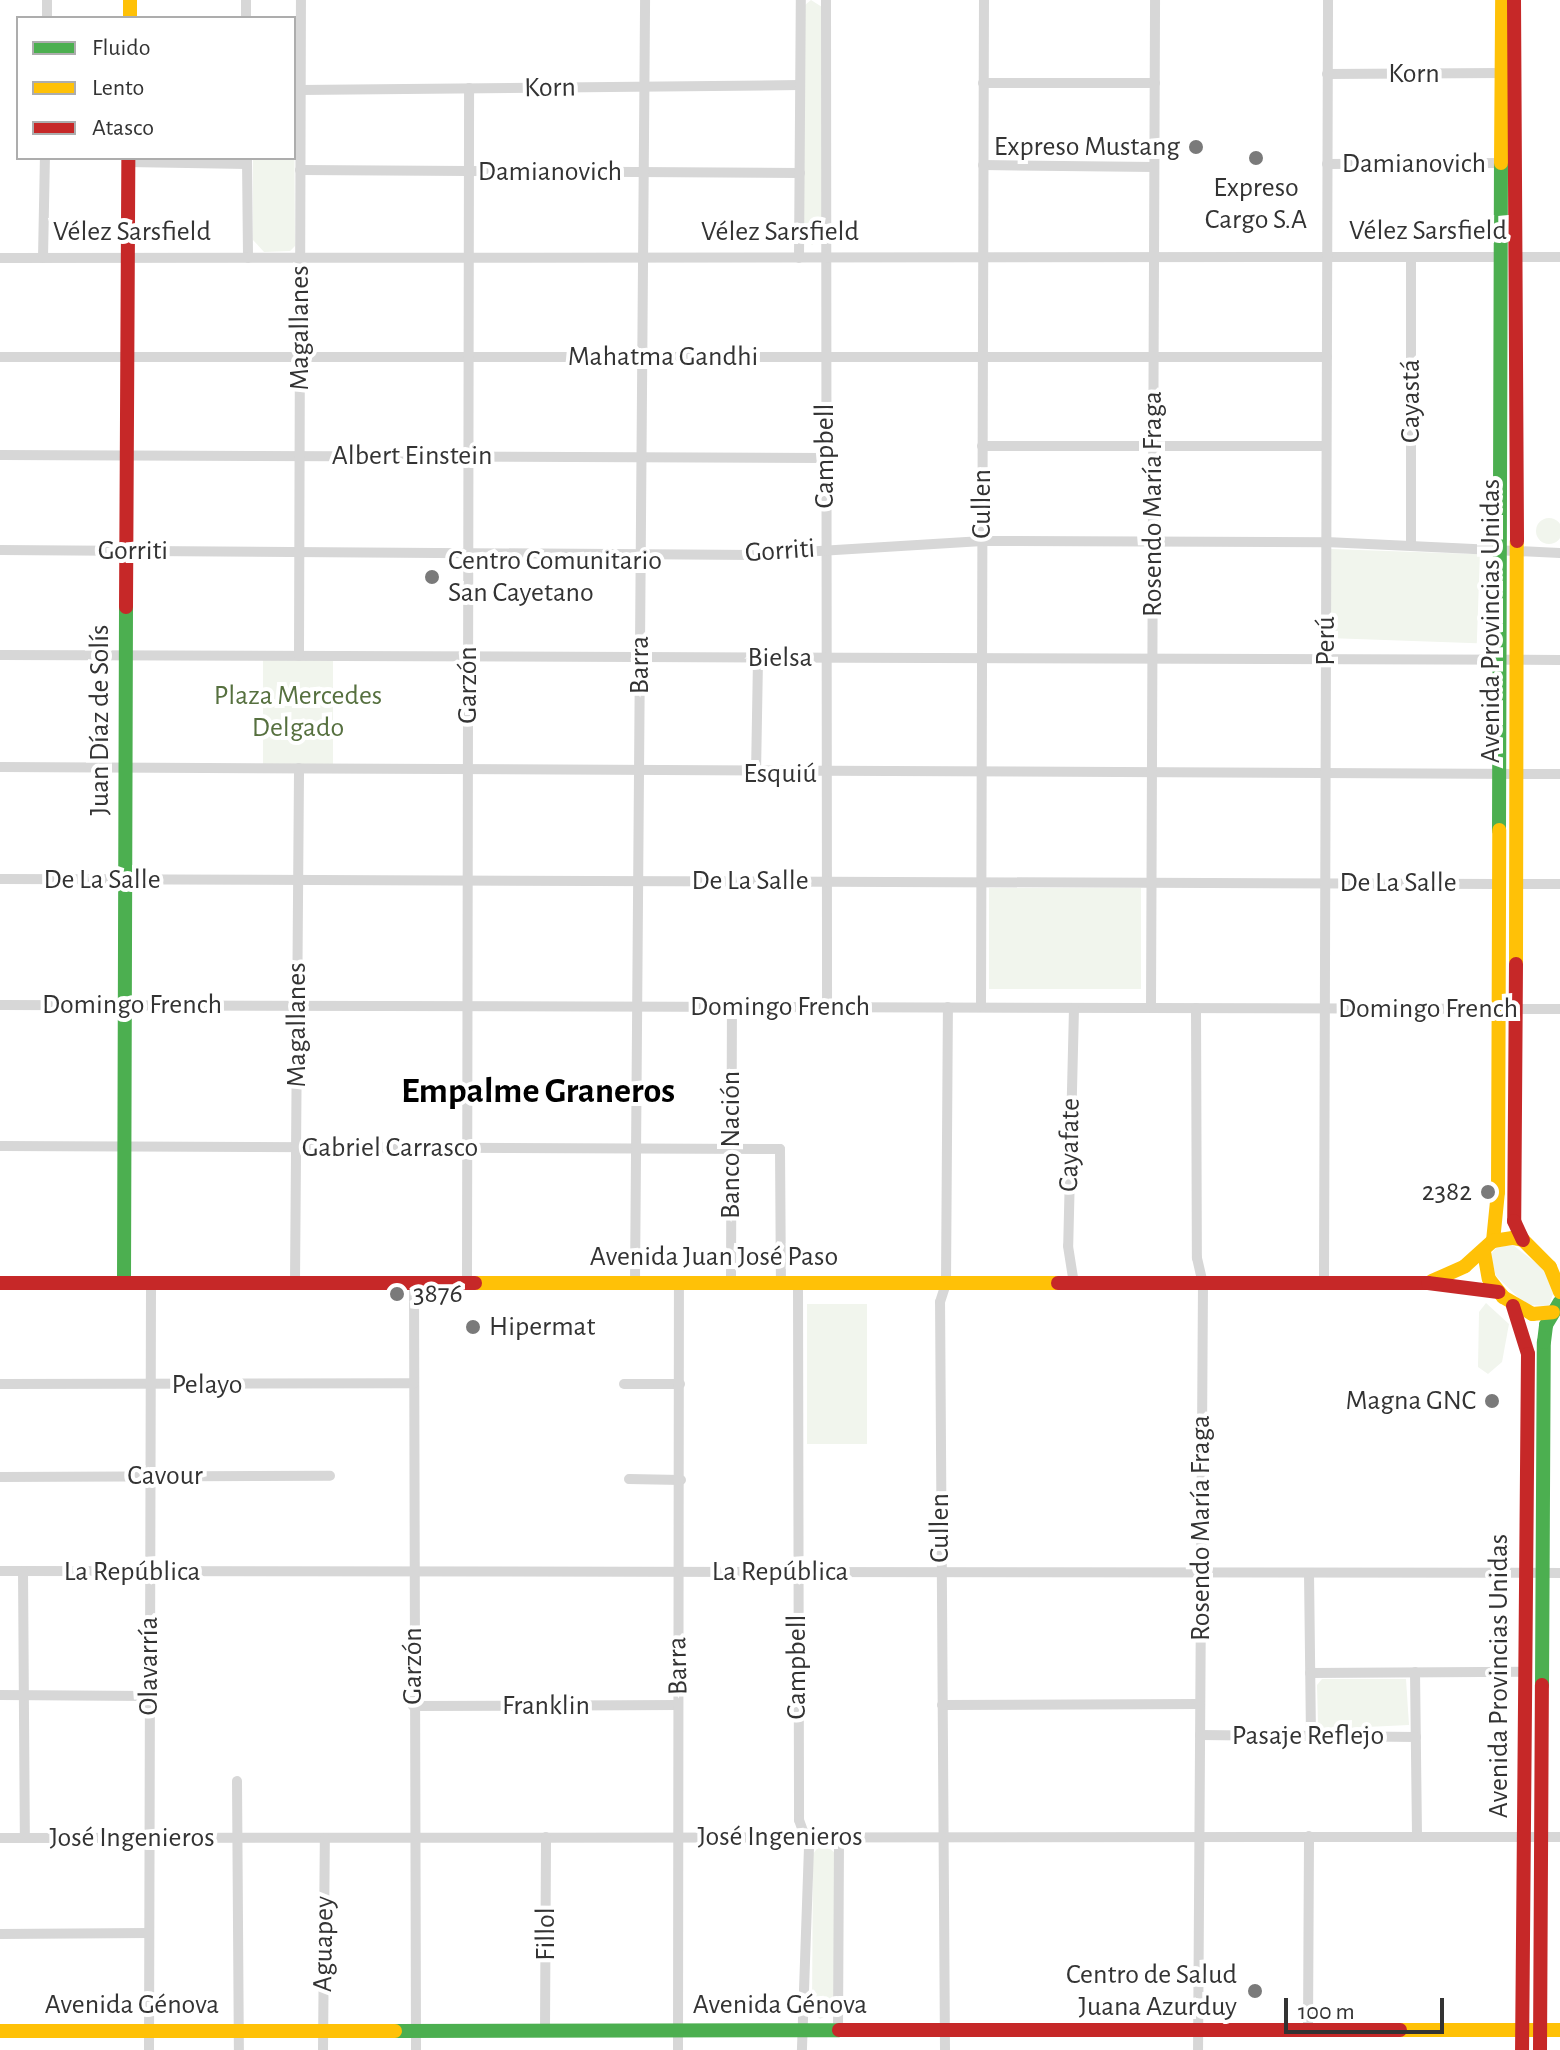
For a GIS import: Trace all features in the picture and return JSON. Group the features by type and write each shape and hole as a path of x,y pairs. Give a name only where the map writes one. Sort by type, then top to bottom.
{"main road":[{"name":"Avenida Provincias Unidas","path":"1502,0 1501,163 1508,257 1517,551 1514,1221 1523,1240"},
{"name":"Avenida Provincias Unidas","path":"1488,1247 1498,1192 1500,549 1514,0"},
{"name":"Juan Díaz de Solís","path":"124,1282 128,160"},
{"path":"1523,1240 1555,1267 1560,1294 1557,1306 1532,1314 1513,1306 1489,1279 1488,1247 1523,1240"},
{"name":"Avenida Juan José Paso","path":"1428,1283 1488,1247"},
{"name":"Avenida Juan José Paso","path":"0,1283 1428,1283 1498,1292"},
{"name":"Avenida Provincias Unidas","path":"1513,1306 1527,1340 1522,2050"},
{"name":"Avenida Provincias Unidas","path":"1540,2050 1544,1342 1557,1306"},
{"name":"Avenida Génova","path":"0,2031 1560,2030"}],"street":[{"name":"Magallanes","path":"299,656 300,90 297,75 301,0"},
{"name":"Barra","path":"635,1283 645,0"},
{"path":"799,258 801,0"},
{"name":"Campbell","path":"826,0 824,548 828,774 827,1007"},
{"name":"Cullen","path":"981,1007 984,0"},
{"name":"Rosendo María Fraga","path":"1151,1008 1155,0"},
{"name":"Perú","path":"1324,1283 1328,0"},
{"name":"Korn","path":"1327,74 1501,73"},
{"path":"983,83 1155,83"},
{"name":"Korn","path":"300,90 800,85"},
{"name":"Garzón","path":"467,1283 469,88"},
{"path":"43,258 45,160"},
{"path":"128,160 247,161 248,258"},
{"name":"Damianovich","path":"1327,164 1501,163"},
{"path":"983,165 1154,167"},
{"name":"Damianovich","path":"300,170 800,173"},
{"name":"Cayastá","path":"1411,257 1411,545"},
{"name":"Vélez Sarsfield","path":"0,258 1560,257"},
{"name":"Mahatma Gandhi","path":"0,357 1327,357"},
{"path":"982,446 1326,446"},
{"name":"Albert Einstein","path":"0,455 824,458"},
{"name":"Gorriti","path":"0,550 755,555 824,548 983,541 1326,542 1560,553"},
{"name":"Bielsa","path":"0,655 1560,660"},
{"path":"756,774 758,658"},
{"name":"Esquiú","path":"0,767 639,774 1560,774"},
{"name":"Magallanes","path":"295,1282 299,768"},
{"name":"De La Salle","path":"0,879 1499,884"},
{"path":"1517,884 1560,884"},
{"name":"Domingo French","path":"0,1005 1560,1009"},
{"name":"Banco Nación","path":"731,1283 732,1007"},
{"name":"Cullen","path":"945,2050 940,1302 946,1283 948,1007"},
{"name":"Cayafate","path":"1074,1008 1068,1246 1074,1283"},
{"name":"Rosendo María Fraga","path":"1196,1008 1197,1258 1203,1283 1198,2050"},
{"name":"Gabriel Carrasco","path":"0,1146 780,1149 781,1282"},
{"name":"Olavarría","path":"149,2050 151,1282"},
{"name":"Garzón","path":"414,1282 416,2050"},
{"name":"Barra","path":"678,2050 679,1282"},
{"name":"Campbell","path":"798,1283 799,1820 806,1837 802,2050"},
{"name":"Pelayo","path":"0,1384 414,1383"},
{"path":"624,1384 680,1384"},
{"name":"Cavour","path":"0,1477 330,1476"},
{"path":"629,1479 681,1480"},
{"name":"La República","path":"0,1571 1560,1573"},
{"path":"23,1571 25,1838"},
{"path":"1309,1573 1311,1736"},
{"path":"1415,1672 1417,1836"},
{"path":"1310,1673 1525,1672"},
{"path":"0,1695 149,1696"},
{"path":"942,1705 1200,1704"},
{"name":"Franklin","path":"413,1706 678,1705"},
{"name":"Pasaje Reflejo","path":"1200,1735 1416,1737"},
{"path":"237,1781 239,2050"},
{"path":"1308,2030 1309,1836"},
{"name":"Fillol","path":"545,2031 546,1837"},
{"path":"838,2031 839,1837"},
{"name":"José Ingenieros","path":"0,1838 1560,1837"},
{"name":"Aguapey","path":"323,2050 325,1838"},
{"path":"0,1934 149,1933"}],"green space":[{"path":"811,0 822,7 822,236 812,245 803,235 805,5"},
{"path":"253,160 294,160 295,246 290,251 264,252 253,240"},
{"path":"1549,518 1558,522 1561,536 1558,540 1549,544 1540,540 1536,531 1540,522"},
{"path":"1331,549 1480,554 1477,643 1328,638"},
{"name":"Plaza Mercedes Delgado","path":"263,656 333,656 333,768 263,768"},
{"path":"989,888 1141,888 1141,989 989,989"},
{"path":"1513,1245 1545,1270 1553,1294 1549,1306 1526,1305 1496,1276 1490,1255 1497,1247"},
{"path":"1486,1303 1509,1324 1502,1362 1488,1374 1478,1367 1479,1312"},
{"path":"807,1304 867,1304 867,1444 807,1444"},
{"path":"1322,1679 1406,1679 1409,1725 1324,1729 1318,1724 1317,1685"},
{"path":"822,1842 835,1853 835,2011 820,2019 812,2011 813,1854"}],"traffic: fast":[{"path":"1499,830 1501,163"},
{"path":"124,1282 126,607"},
{"path":"1542,1685 1544,1342 1546,1325 1560,1302"},
{"path":"395,2031 839,2030"}],"traffic: slow":[{"path":"130,0 130,16"},
{"path":"1501,163 1502,0"},
{"path":"1516,964 1517,541"},
{"path":"1493,1241 1498,1192 1499,830"},
{"path":"1432,1281 1465,1266 1493,1241 1513,1238 1523,1240 1550,1267 1560,1292"},
{"path":"1484,1252 1489,1279 1503,1297 1532,1314 1553,1312"},
{"path":"475,1283 1058,1283"},
{"path":"1400,2030 1560,2030"},
{"path":"0,2031 395,2031"}],"traffic: jam":[{"path":"1514,0 1517,541"},
{"path":"126,607 128,160"},
{"path":"1516,964 1514,1221 1523,1240"},
{"path":"0,1283 475,1283"},
{"path":"1058,1283 1428,1283 1498,1292"},
{"path":"1513,1306 1528,1354 1522,2050"},
{"path":"1540,2050 1542,1685"},
{"path":"839,2030 1400,2030"}],"place":[{"name":"Expreso Mustang","path":"1196,147"},
{"name":"Expreso Cargo S.A","path":"1256,158"},
{"name":"Centro Comunitario San Cayetano","path":"432,577"},
{"name":"2382","path":"1488,1192"},
{"name":"3876","path":"397,1294"},
{"name":"Hipermat","path":"473,1327"},
{"name":"Magna GNC","path":"1492,1401"},
{"name":"Centro de Salud Juana Azurduy","path":"1255,1991"}],"district":[{"name":"Empalme Graneros","path":"538,1092"}]}
